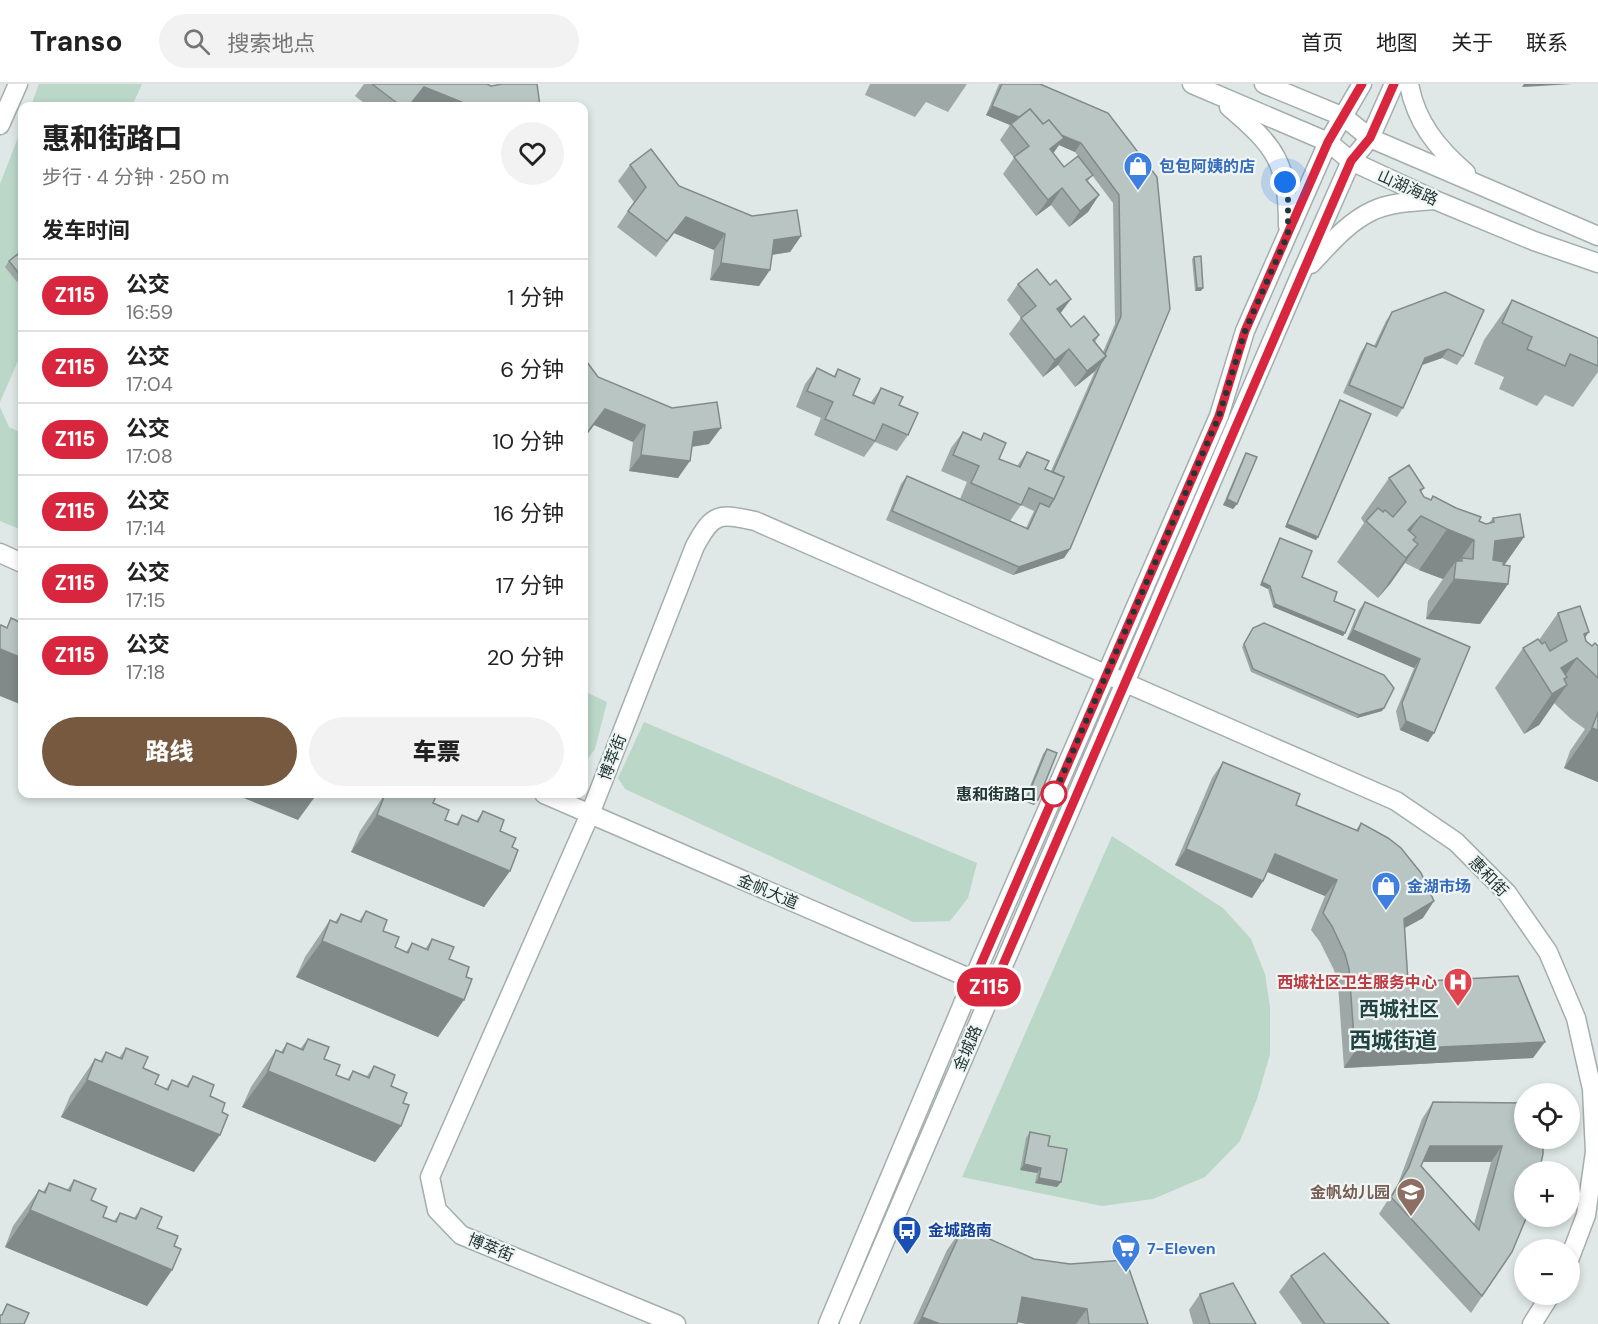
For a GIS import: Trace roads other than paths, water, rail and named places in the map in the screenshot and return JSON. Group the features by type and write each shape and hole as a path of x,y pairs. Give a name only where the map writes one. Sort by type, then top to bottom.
{"street":[{"path":"0,126 18,84"},
{"name":"山湖海路","path":"1192,84 1328,142 1351,161 1435,200 1534,241 1598,263"},
{"name":"山湖海路","path":"1264,84 1344,117 1370,138 1598,236"},
{"name":"金城路","path":"828,1324 974,980 1219,416 1245,331 1328,142 1362,84"},
{"name":"金城路","path":"849,1324 1300,276 1351,161 1370,138 1394,84"},
{"path":"1409,84 1417,114 1425,128 1448,158 1484,187"},
{"path":"1215,94 1251,125 1270,146 1282,168 1288,195 1288,234"},
{"path":"1300,276 1339,234 1373,210 1398,204 1435,200"},
{"name":"博萃街","path":"676,1324 460,1235 437,1210 430,1177 590,814 695,546 706,525 720,516 734,516 755,521 1125,682"},
{"path":"0,554 18,561"},
{"name":"惠和街","path":"1125,682 1396,801 1456,842 1507,893 1548,952 1576,1018 1592,1089 1595,1152 1586,1215 1577,1239"},
{"name":"金帆大道","path":"553,798 993,988"},
{"path":"1532,1324 1544,1305"}],"place":[{"name":"包包阿姨的店","path":"1138,192"},
{"name":"惠和街路口","path":"1054,794"},
{"name":"金湖市场","path":"1386,912"},
{"name":"西城社区卫生服务中心","path":"1458,1008"},
{"name":"金帆幼儿园","path":"1411,1218"},
{"name":"金城路南","path":"907,1256"},
{"name":"7-Eleven","path":"1126,1274"}],"district":[{"name":"西城社区","path":"1399,1009"},
{"name":"西城街道","path":"1393,1040"}]}
